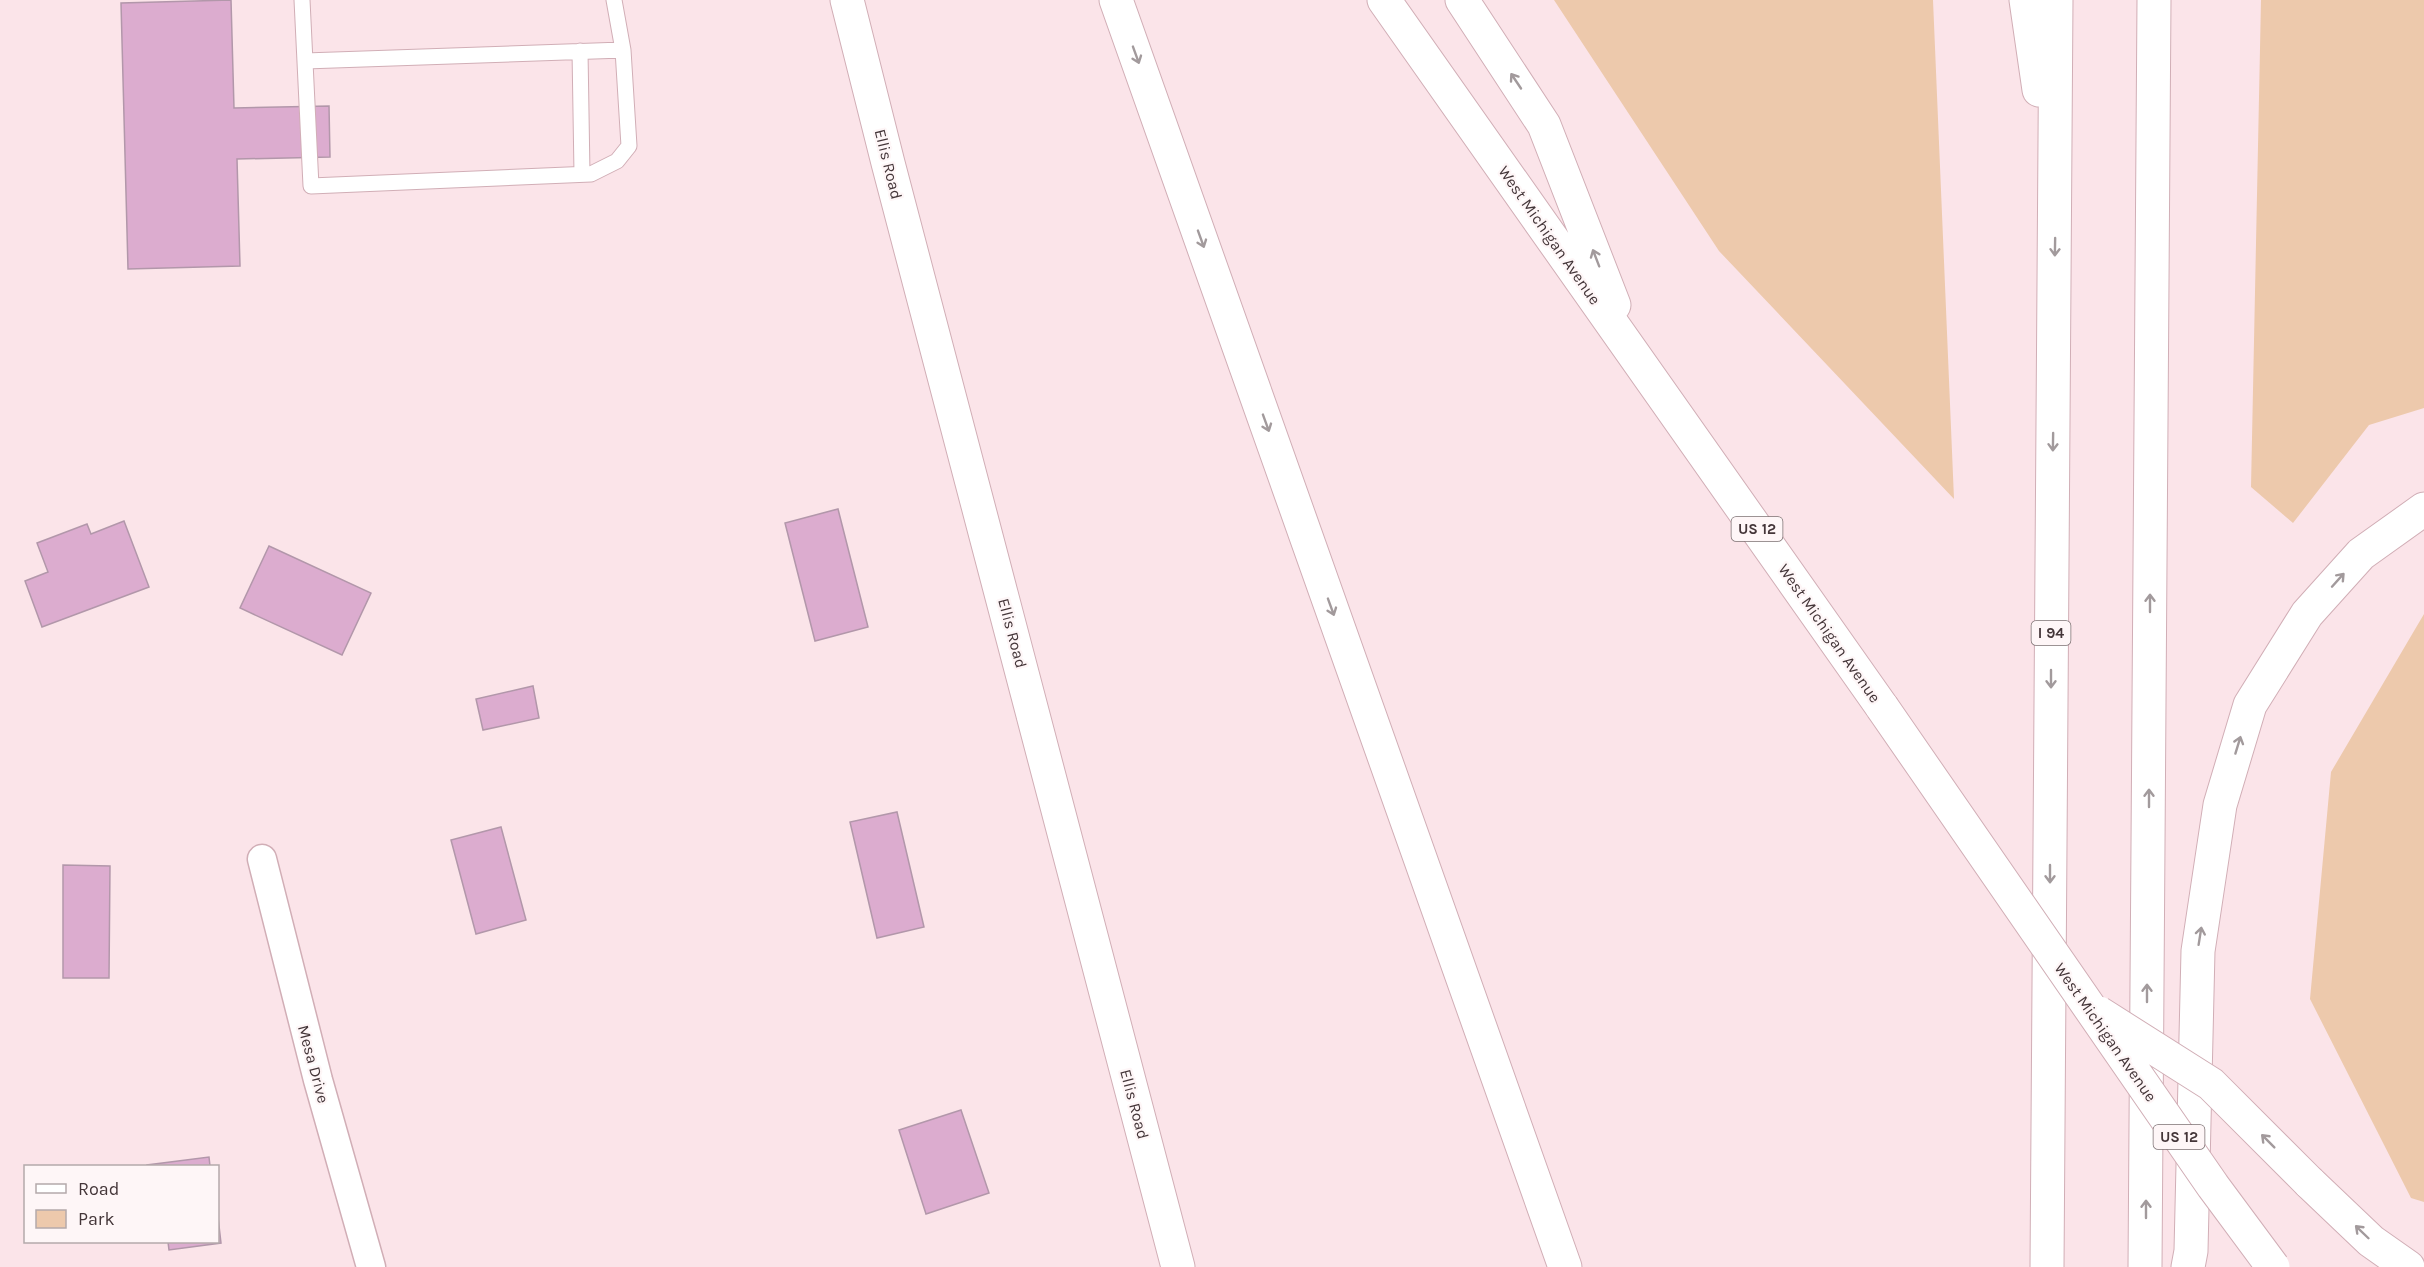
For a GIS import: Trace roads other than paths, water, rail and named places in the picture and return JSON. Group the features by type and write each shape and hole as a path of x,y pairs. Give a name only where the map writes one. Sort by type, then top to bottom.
{"main road":[{"name":"Ellis Road","path":"848,0 888,163 1178,1267"},
{"path":"1116,0 1565,1267"},
{"name":"West Michigan Avenue","path":"1384,0 1882,707 2213,1186 2273,1267"},
{"path":"1462,0 1544,124 1632,352"},
{"path":"2026,0 2055,200"},
{"name":"I 94","path":"2047,1267 2056,0"},
{"path":"2145,1267 2154,0"},
{"path":"2188,1267 2191,1251 2198,951 2220,805 2250,705 2315,605 2361,554 2424,508"},
{"path":"2087,1006 2211,1084 2371,1241 2408,1267"}],"street":[{"name":"Mesa Drive","path":"262,859 318,1080 371,1267"}],"lane":[{"path":"302,0 311,186 591,174 616,161 629,146 623,50 614,0"},
{"path":"305,61 623,50"},
{"path":"580,51 582,174"}]}
